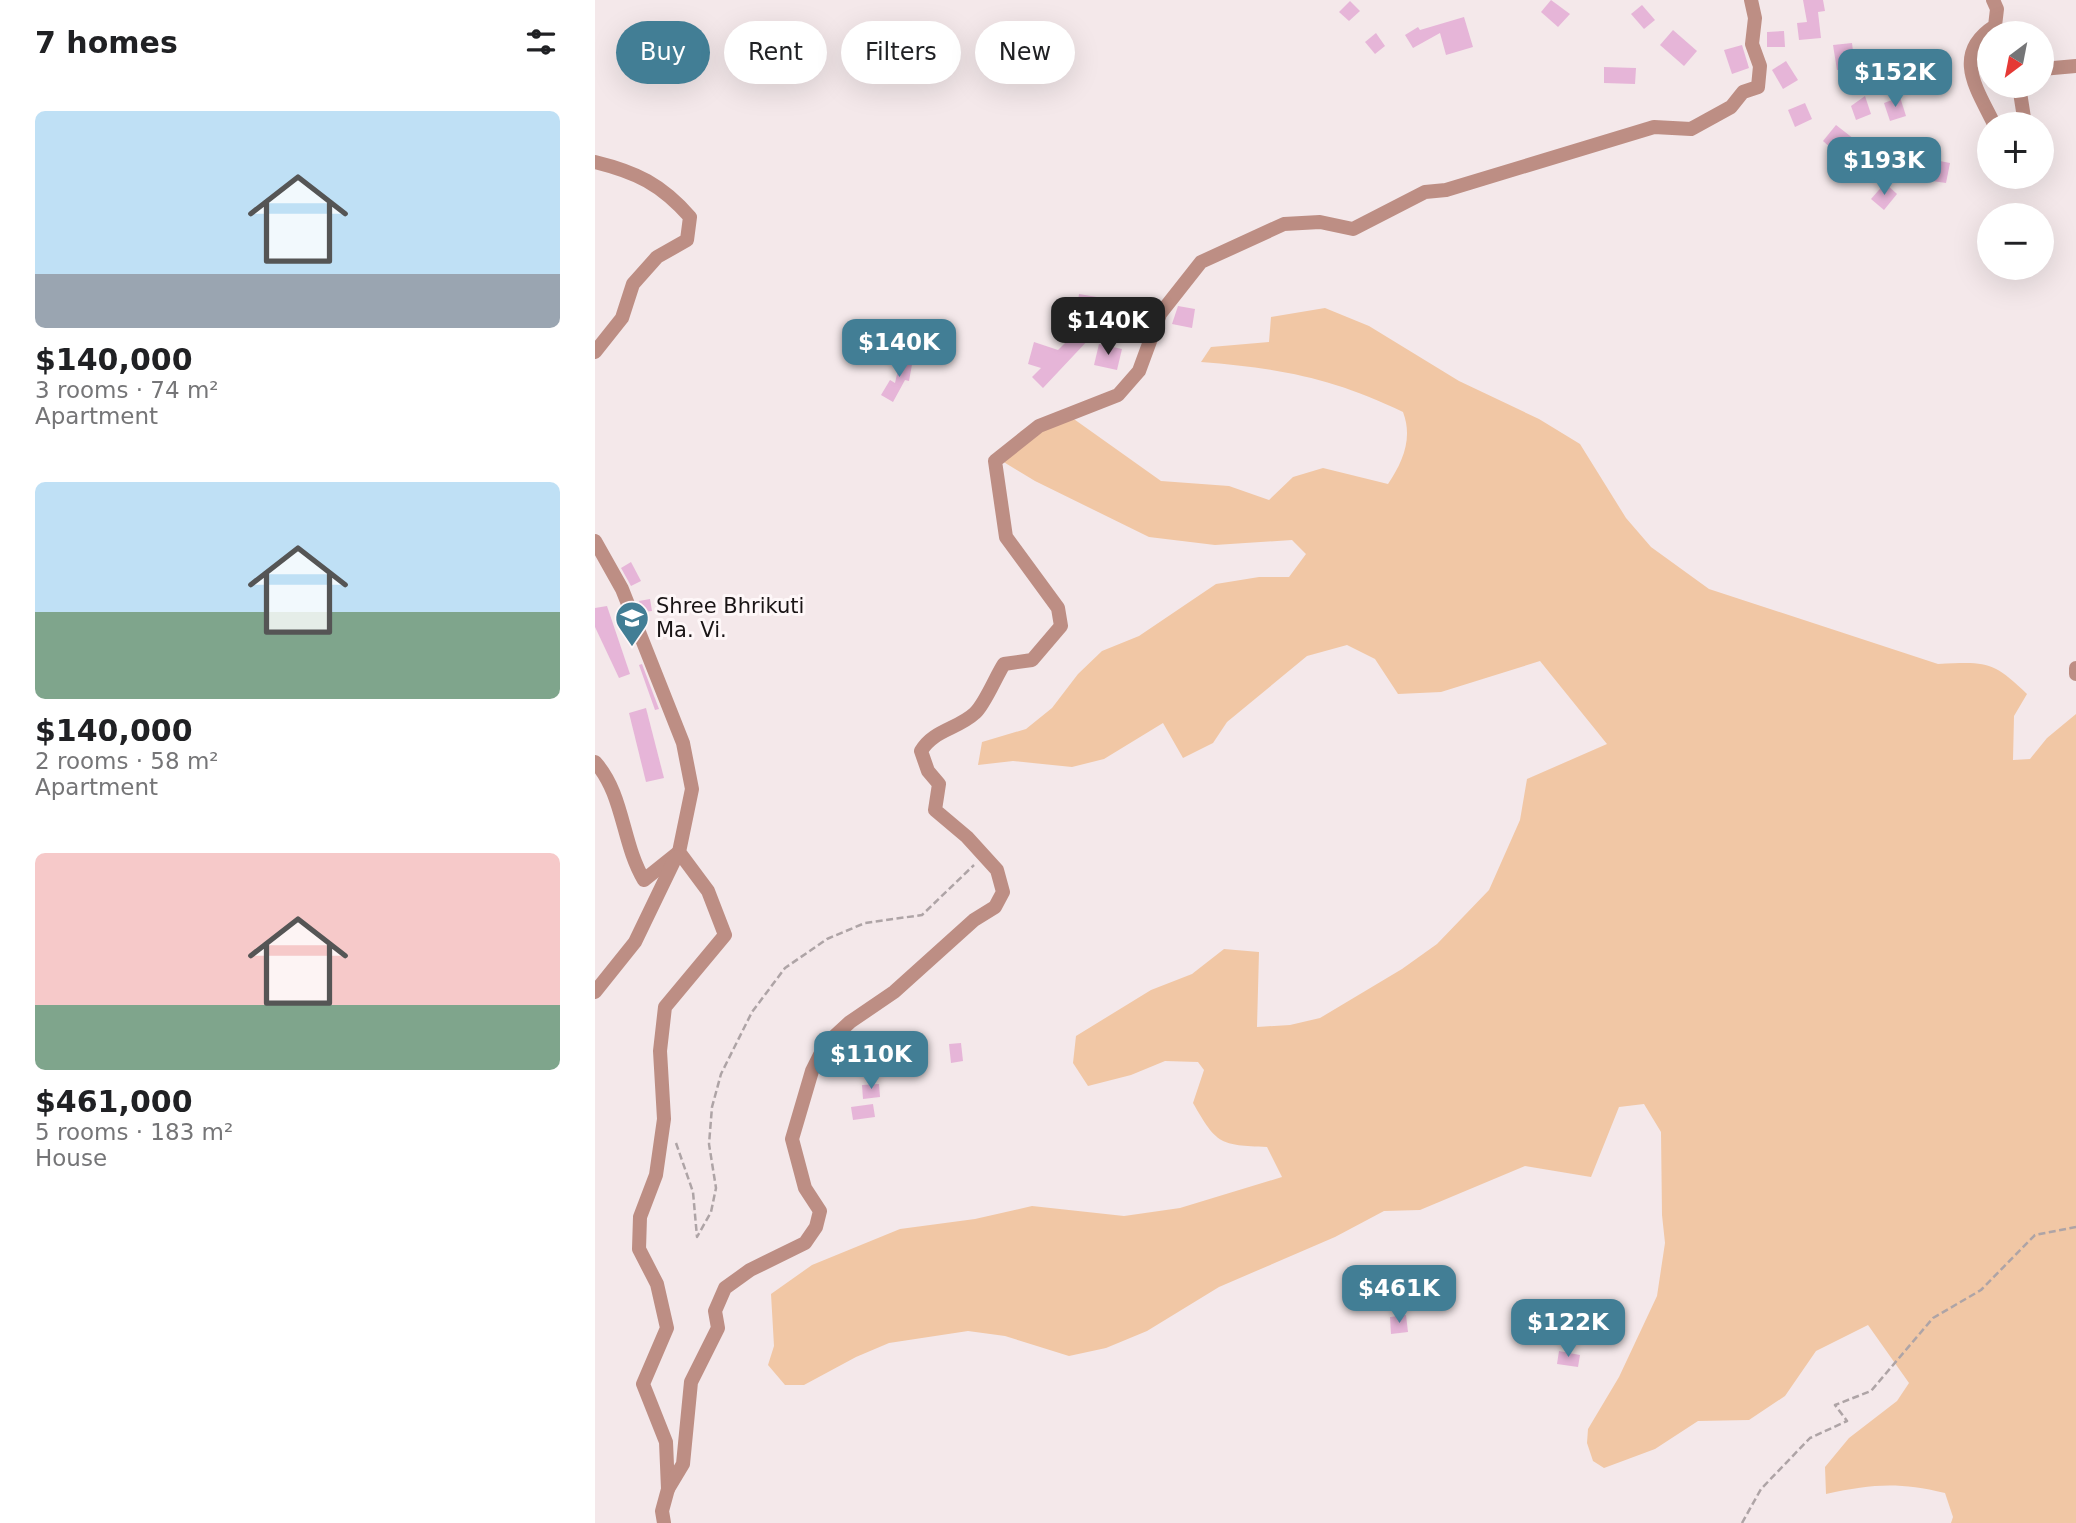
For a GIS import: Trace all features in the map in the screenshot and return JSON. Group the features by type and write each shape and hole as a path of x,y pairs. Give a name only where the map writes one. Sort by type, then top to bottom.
{"street":[{"path":"664,1523 662,1511 668,1489 683,1464 691,1382 718,1328 715,1311 725,1288 750,1270 805,1243 816,1227 820,1211 805,1188 792,1139 812,1071 825,1045 850,1023 894,992 974,920 995,907 1003,892 997,870 935,810 939,784 928,771 921,751 928,738 964,722 978,710 1004,664 1032,660 1061,626 1058,608 1006,537 995,461 1038,426 1118,395 1139,370 1160,314 1201,262 1284,223 1320,222 1353,229 1425,192 1446,190 1654,127 1691,129 1731,107 1743,92 1758,87 1760,66 1752,44 1755,18 1751,0"},
{"path":"1988,112 1972,81 1970,61 1980,35 1995,26 1997,9 1993,0"},
{"path":"2055,68 2076,66"},
{"path":"595,162 636,172 674,198 690,216 687,240 657,257 633,284 622,318 595,352"},
{"path":"595,541 622,589 683,743 692,789 678,852 635,942 595,992"},
{"path":"2076,668 2076,674"},
{"path":"595,762 602,770 620,813 631,859 644,880 678,852"},
{"path":"668,1489 666,1442 643,1384 667,1328 657,1284 639,1249 640,1217 656,1175 664,1119 660,1051 665,1007 725,935 708,891 678,852"}],"path":[{"path":"664,1119 683,1158 693,1192 697,1237 711,1212 716,1188 709,1144 712,1107 721,1074 753,1012 785,968 827,939 865,923 922,915 984,856"},
{"path":"1742,1523 1761,1489 1809,1438 1847,1421 1835,1405 1871,1391 1933,1318 1981,1290 2035,1235 2076,1227"}],"shaded area":[{"path":"1325,308 1369,326 1459,381 1539,419 1580,444 1626,518 1651,547 1709,589 1938,664 1967,663 1996,669 2027,694 2014,716 2013,760 2030,759 2047,738 2076,714 2076,1523 1951,1523 1953,1517 1945,1493 1913,1487 1872,1486 1826,1494 1825,1467 1849,1438 1897,1401 1909,1383 1868,1325 1816,1351 1785,1396 1749,1420 1698,1421 1655,1449 1604,1468 1593,1461 1587,1443 1588,1429 1619,1377 1657,1296 1665,1243 1661,1132 1644,1104 1619,1107 1591,1177 1525,1166 1420,1210 1384,1211 1335,1237 1219,1287 1147,1331 1106,1348 1069,1356 1005,1336 968,1331 889,1343 804,1385 785,1385 768,1365 774,1346 771,1294 812,1265 900,1229 975,1219 1032,1206 1124,1216 1180,1208 1282,1177 1267,1147 1229,1143 1221,1140 1208,1127 1193,1103 1204,1070 1198,1062 1165,1061 1131,1075 1088,1086 1073,1063 1076,1036 1151,990 1192,974 1224,949 1259,952 1257,1027 1290,1025 1320,1018 1402,969 1437,944 1489,890 1520,820 1527,779 1607,744 1540,661 1441,692 1398,694 1375,659 1347,645 1307,656 1227,722 1213,743 1183,758 1163,723 1104,759 1072,767 1013,761 978,765 982,742 1026,729 1052,708 1078,674 1102,651 1139,636 1216,584 1259,577 1289,577 1306,554 1292,540 1215,545 1149,537 1035,481 1002,461 1021,431 1071,417 1161,481 1229,486 1269,500 1293,477 1323,468 1388,484 1398,467 1407,440 1403,412 1353,391 1305,376 1201,362 1211,347 1269,342 1271,317"}],"building":[{"path":"1551,0 1570,14 1558,27 1541,12"},
{"path":"1803,0 1823,0 1825,11 1818,12 1821,38 1799,40 1797,23 1807,22"},
{"path":"1350,1 1360,11 1349,21 1339,12"},
{"path":"1642,5 1655,20 1644,29 1631,14"},
{"path":"1464,17 1473,47 1446,55 1440,33 1413,48 1405,35 1418,27 1420,30"},
{"path":"1673,30 1697,51 1684,66 1660,45"},
{"path":"1784,31 1785,47 1767,47 1767,32"},
{"path":"1376,33 1385,46 1375,54 1365,42"},
{"path":"1852,43 1855,68 1837,70 1833,45"},
{"path":"1742,45 1749,68 1732,74 1724,50"},
{"path":"1786,61 1798,80 1783,89 1772,70"},
{"path":"1604,67 1636,68 1635,84 1604,83"},
{"path":"1865,96 1871,114 1856,120 1851,106"},
{"path":"1900,97 1906,116 1890,121 1884,103"},
{"path":"1805,103 1812,119 1795,127 1788,110"},
{"path":"1836,125 1881,160 1867,180 1823,141"},
{"path":"1930,140 1932,156 1914,159 1911,143"},
{"path":"1935,160 1950,163 1946,183 1932,181"},
{"path":"1885,183 1897,194 1884,210 1871,199"},
{"path":"1079,294 1097,297 1090,338 1043,388 1032,377 1041,368 1028,364 1034,342 1058,350 1072,336"},
{"path":"1178,306 1195,309 1192,328 1172,324"},
{"path":"1099,344 1122,349 1117,370 1094,365"},
{"path":"901,356 913,359 909,381 905,380 893,402 881,395 890,380 895,383"},
{"path":"631,562 641,581 631,586 621,568"},
{"path":"650,599 652,611 642,612 639,601"},
{"path":"607,606 630,674 619,678 595,627 595,608"},
{"path":"642,664 659,709 655,710 639,665"},
{"path":"646,708 664,778 646,782 629,713"},
{"path":"961,1043 963,1061 951,1063 949,1044"},
{"path":"879,1084 880,1097 863,1099 862,1085"},
{"path":"873,1104 875,1117 853,1120 851,1107"},
{"path":"1406,1315 1408,1332 1391,1334 1390,1317"},
{"path":"1559,1351 1580,1355 1578,1367 1557,1364"}],"place":[{"name":"Shree Bhrikuti Ma. Vi.","path":"632,648"}]}
